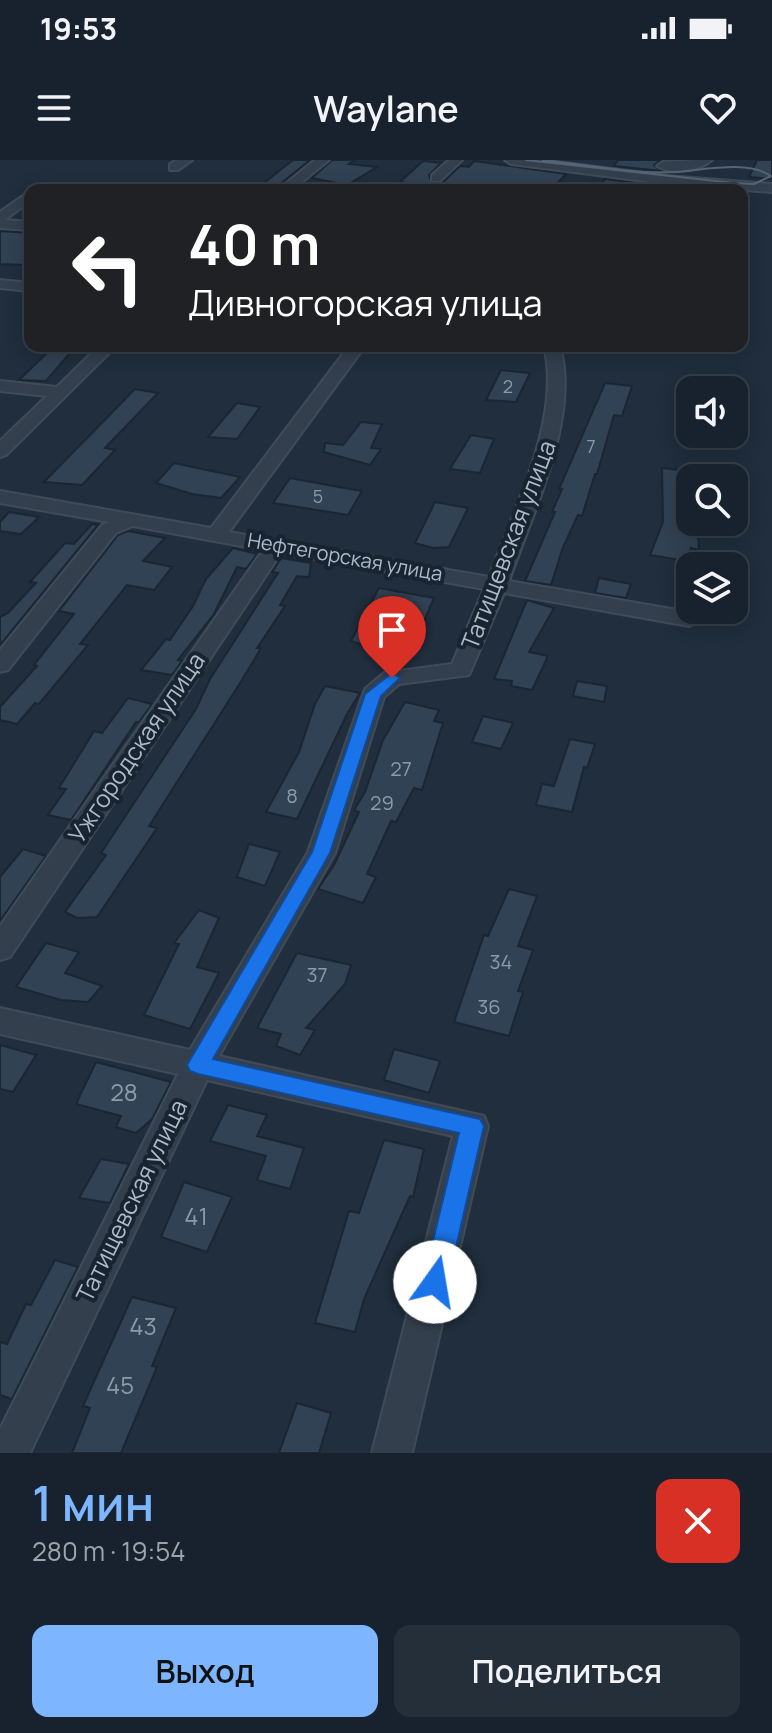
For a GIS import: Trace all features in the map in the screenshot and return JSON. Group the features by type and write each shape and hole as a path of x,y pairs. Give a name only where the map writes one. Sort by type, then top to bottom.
{"street":[{"path":"292,184 323,160"},
{"path":"436,178 456,160"},
{"path":"511,160 673,166 695,166 706,160"},
{"path":"555,160 668,180 720,184"},
{"path":"748,186 772,188"},
{"path":"15,193 24,194"},
{"path":"0,218 24,199"},
{"path":"0,224 24,226"},
{"path":"0,284 24,286"},
{"path":"0,451 102,352"},
{"path":"217,534 353,352"},
{"name":"Татищевская улица","path":"9,1453 198,1065 321,853 373,694 392,678 461,670 497,584 554,424 558,369 554,352"},
{"path":"0,386 60,392"},
{"name":"Нефтегорская улица","path":"0,497 676,617"},
{"path":"0,665 109,529 129,521"},
{"name":"Ужгородская улица","path":"0,949 275,547"},
{"path":"0,1021 472,1126 392,1453"}],"building":[{"path":"293,160 310,160 280,184 263,184"},
{"path":"332,160 355,160 349,164 377,167 349,184 312,178"},
{"path":"618,160 661,160 654,165 661,171 614,166"},
{"path":"757,160 772,160 772,179 749,177"},
{"path":"423,161 441,163 429,175 432,184 400,182"},
{"path":"474,161 566,174 557,184 432,184 442,183 460,166 469,167"},
{"path":"605,179 644,184 602,184"},
{"path":"0,231 24,233 24,265 0,264"},
{"path":"48,352 70,353 46,381 19,380"},
{"path":"501,370 530,373 516,402 486,400"},
{"path":"605,383 632,386 622,416 614,415 582,516 578,515 563,547 551,585 525,581 555,512 552,512 562,489 559,489"},
{"path":"135,389 158,393 105,448 115,450 82,485 44,482"},
{"path":"237,403 260,407 237,439 208,437"},
{"path":"361,422 382,424 371,448 381,449 370,465 324,452 325,443 343,445"},
{"path":"471,435 494,439 480,473 450,469"},
{"path":"174,463 240,477 221,498 192,494 156,483"},
{"path":"662,468 676,470 676,536 698,536 699,550 691,548 689,552 676,552 676,559 650,555 663,522"},
{"path":"290,478 362,491 348,515 273,503"},
{"path":"435,502 468,508 449,547 433,548 415,543"},
{"path":"9,512 39,517 21,534 0,531 0,522"},
{"path":"92,524 98,525 0,645 0,617 8,613 36,583 30,582 65,543 74,544"},
{"path":"128,531 165,538 143,561 172,567 154,590 127,585 80,644 88,645 39,704 35,703 17,724 0,720 0,707 37,666 34,665 74,614 59,611 118,535"},
{"path":"233,548 257,554 246,569 237,567 214,614 178,660 182,661 172,675 141,670 166,639 170,640 193,606 206,579"},
{"path":"281,558 311,563 309,577 297,576 280,605 285,606 257,648 261,648 149,826 157,828 97,917 77,918 65,912 106,855 101,853 196,709 210,679 278,573 272,572"},
{"path":"599,578 631,584 626,598 595,593"},
{"path":"379,588 434,598 410,653 376,649 351,641"},
{"path":"527,600 554,608 529,652 548,656 532,690 511,686 512,681 494,679"},
{"path":"577,681 607,686 604,702 573,696"},
{"path":"325,686 360,693 297,819 266,812 299,752 315,704"},
{"path":"128,698 152,704 136,722 71,820 48,815 66,789 59,788 94,731 102,733"},
{"path":"405,702 439,710 434,721 443,723 422,790 414,788 396,822 391,821 367,874 376,877 363,903 318,889 334,865 359,812 354,810 365,792 383,740"},
{"path":"483,716 513,723 501,749 472,742"},
{"path":"570,739 595,744 587,768 584,767 572,812 536,805 542,784 554,786"},
{"path":"249,844 280,852 265,886 237,877"},
{"path":"23,849 46,856 0,921 0,877"},
{"path":"509,889 537,896 518,946 533,950 518,991 523,992 509,1036 454,1022 484,935 488,936"},
{"path":"199,910 219,918 197,967 219,973 190,1029 144,1015 179,944 174,943"},
{"path":"46,943 79,952 65,973 102,986 88,1002 61,1000 16,987"},
{"path":"297,953 351,965 345,984 306,1028 315,1030 300,1055 276,1046 281,1034 257,1028"},
{"path":"0,1045 36,1055 13,1092 0,1089"},
{"path":"394,1049 440,1061 429,1093 384,1080"},
{"path":"96,1062 171,1082 152,1119 136,1133 116,1127 121,1116 76,1104"},
{"path":"228,1105 267,1115 257,1136 304,1148 290,1189 257,1180 266,1156 210,1141"},
{"path":"384,1140 424,1149 413,1197 410,1196 364,1299 355,1332 315,1323 349,1211 359,1213"},
{"path":"101,1159 129,1164 110,1203 79,1198"},
{"path":"184,1182 232,1197 207,1252 161,1237"},
{"path":"55,1260 78,1267 12,1399 0,1395 0,1342 7,1344 26,1304 31,1305"},
{"path":"132,1297 176,1308 152,1366 157,1367 121,1453 72,1453 90,1408 83,1406"},
{"path":"297,1403 331,1413 319,1453 279,1453"}],"tram line":[{"path":"526,160 734,183 754,184 771,176 738,167 642,172 543,160"}],"route":[{"path":"392,678 373,694 321,853 198,1065 472,1126 435,1282"}]}
